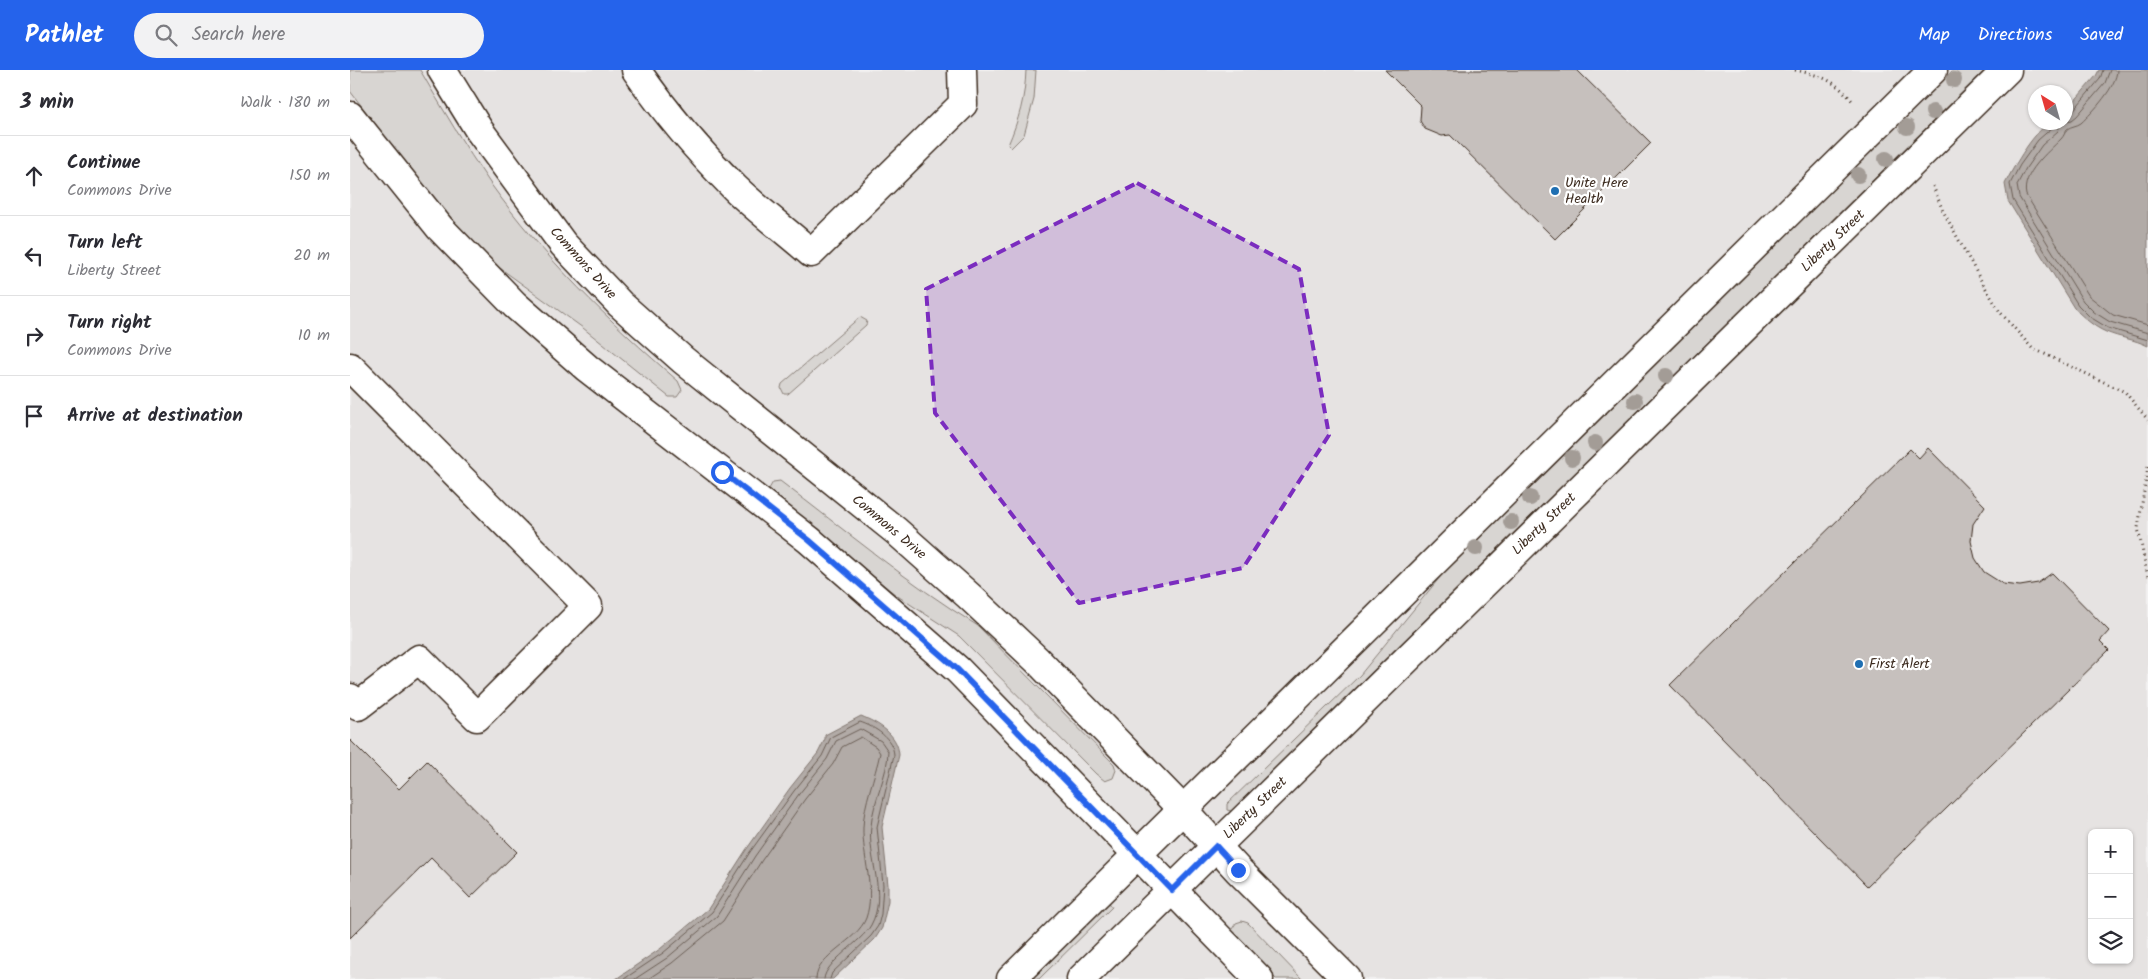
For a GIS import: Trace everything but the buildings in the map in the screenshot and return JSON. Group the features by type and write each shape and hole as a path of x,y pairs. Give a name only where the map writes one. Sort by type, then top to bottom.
{"street":[{"name":"Commons Drive","path":"442,70 479,130 557,236 620,304 683,360 896,531 969,596 1037,660 1347,979"},
{"path":"636,70 661,107 692,144 736,188 811,253 963,104 962,70"},
{"path":"1012,979 1934,70"},
{"name":"Liberty Street","path":"1081,979 2008,70"},
{"path":"350,116 440,228 515,305 588,368 809,540 958,670 1259,979"},
{"path":"350,367 588,606 477,717 419,659 358,706 350,698"}],"path":[{"path":"1795,70 1816,74 1831,80 1854,103"},
{"path":"1933,186 1942,210 1979,278 2000,312 2032,348 2125,392 2148,420"},
{"path":"2148,466 2138,528 2148,578"}],"highlighted area":[{"path":"1137,183 1299,269 1329,435 1243,568 1079,603 935,413 926,289"}],"shaded area":[{"path":"350,70 2099,70 2073,103 2073,85 2028,85 2028,130 2043,130 2034,137 2016,162 2106,332 2148,346 2148,979 350,979"},
{"path":"350,70 420,70 472,156 510,210 578,287 678,381 682,390 677,397 669,397 583,328 486,258 420,182 350,91"},
{"path":"1026,70 1036,70 1034,99 1024,135 1011,148 1008,145 1021,108"},
{"path":"1953,70 1985,70 1231,811 1227,810 1227,804 1360,675 1463,549"},
{"path":"860,317 867,321 866,325 788,394 784,394 781,388 782,384"},
{"path":"780,481 902,574 978,626 1114,764 1116,770 1113,778 1105,781 1096,774 959,636 896,595 773,494 769,489 773,482"},
{"path":"1108,901 1112,907 1039,979 1028,979"},
{"path":"1242,921 1248,923 1302,979 1276,979 1233,935 1232,929 1236,923"}],"water":[{"path":"2099,70 2148,70 2148,346 2102,330 2089,322 2074,308 2008,201 2005,184 2032,139 2040,130 2073,130 2073,103"},
{"path":"861,716 874,722 891,735 898,748 899,755 882,827 888,901 882,928 875,939 833,979 616,979 660,949 708,909 746,850 790,788 818,753 825,735"}],"place":[{"name":"Unite Here Health","path":"1555,191"},
{"name":"First Alert","path":"1859,664"}],"route":[{"path":"722,472 809,540 958,670 1172,890 1216,846 1238,870"}]}
